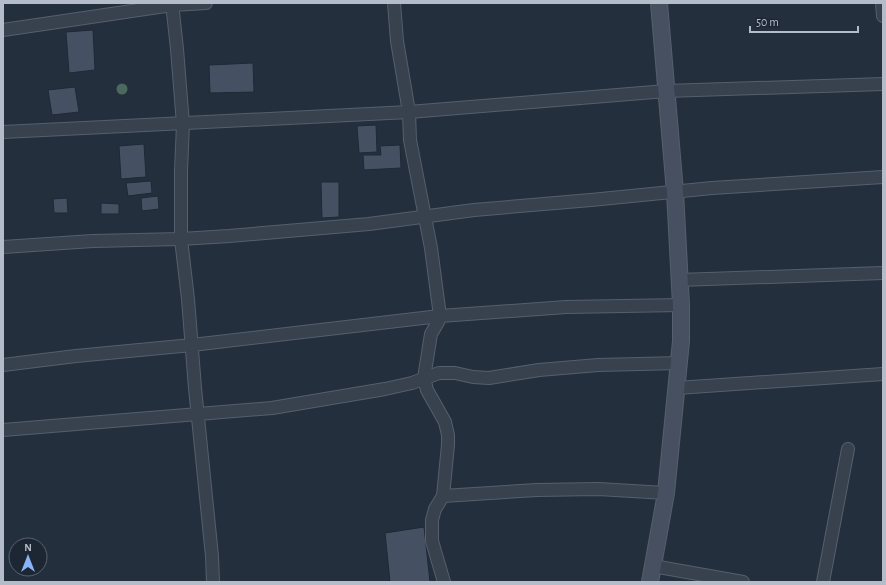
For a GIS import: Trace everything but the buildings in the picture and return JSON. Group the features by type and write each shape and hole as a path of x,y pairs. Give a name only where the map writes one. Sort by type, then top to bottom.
{"street":[{"path":"3,30 172,4 206,3"},
{"path":"394,3 397,41 409,112 410,140 431,248 440,316 431,334 424,378 427,390 445,422 448,435 443,496 435,509 432,520 432,541 444,582"},
{"path":"650,582 666,492 680,363 681,305 675,192 659,3"},
{"path":"882,3 883,16"},
{"path":"172,4 178,49 183,124 181,239 212,556 213,582"},
{"path":"3,132 409,112 666,91 883,84"},
{"path":"3,246 93,241 181,239 369,224 425,218 474,210 712,188 883,177"},
{"path":"679,280 883,274"},
{"path":"3,366 76,356 192,345 440,316 566,307 681,305"},
{"path":"3,430 272,408 385,389 439,373 455,373 473,377 489,378 539,370 598,365 680,363"},
{"path":"677,388 883,374"},
{"path":"824,582 848,449"},
{"path":"443,496 537,490 583,489 666,492"},
{"path":"653,566 743,582"}]}
